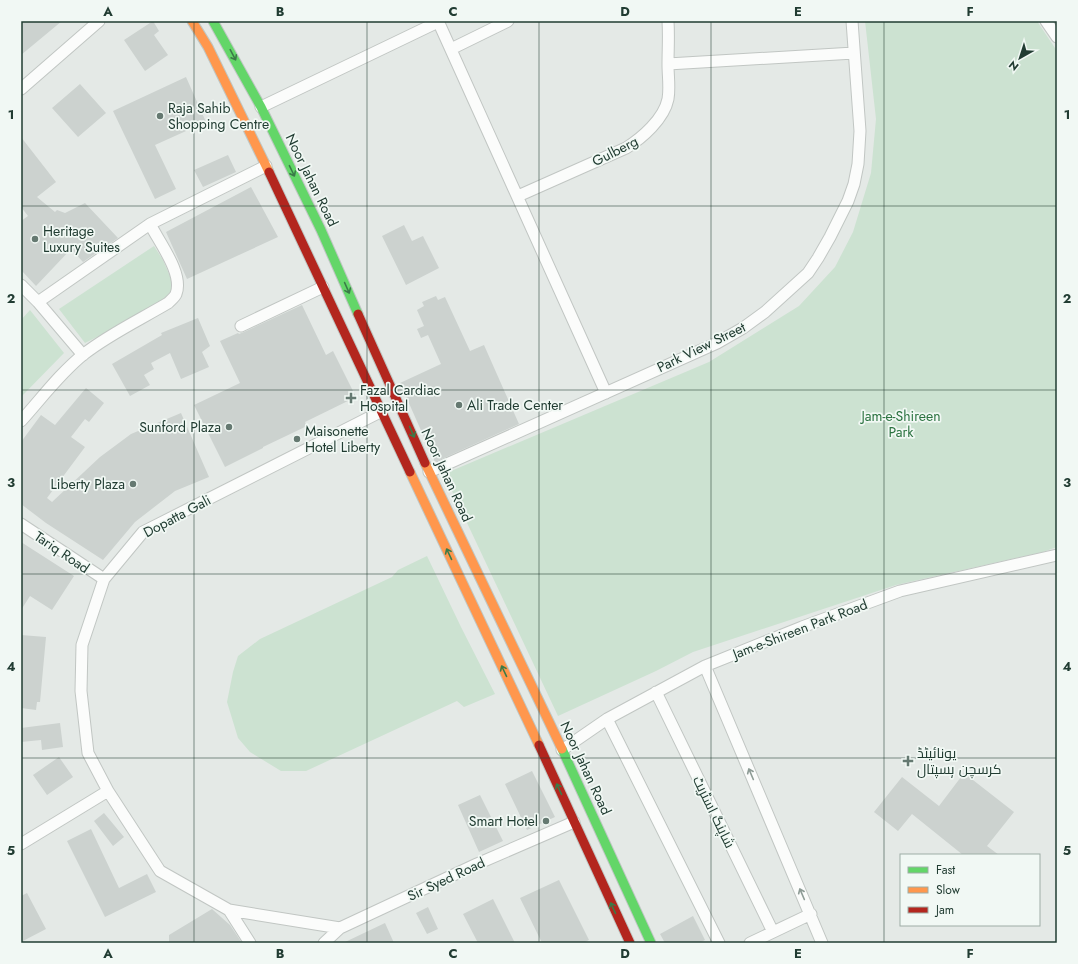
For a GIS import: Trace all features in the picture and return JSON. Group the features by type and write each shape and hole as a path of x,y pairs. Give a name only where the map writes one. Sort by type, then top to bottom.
{"street":[{"path":"21,89 99,21"},
{"path":"192,21 208,47 266,166 630,943"},
{"name":"Noor Jahan Road","path":"213,21 261,107 321,230 429,472 562,750 651,943"},
{"path":"451,49 508,21"},
{"name":"Gulberg","path":"518,196 626,148 640,139 651,128 663,111 667,101 669,88 668,21"},
{"name":"Park View Street","path":"429,472 717,343 743,328 765,312 808,273 838,223 854,184 858,164 860,131 852,21"},
{"path":"1046,21 1057,37"},
{"path":"261,107 438,22 606,393"},
{"path":"668,64 854,53"},
{"path":"38,302 150,224 266,166"},
{"path":"21,422 55,382 83,355 96,345 168,303 176,295 178,284 174,266 150,224"},
{"path":"21,285 38,302 83,355"},
{"path":"240,326 323,287"},
{"name":"Dopatta Gali","path":"229,910 160,871 108,791 88,753 81,691 82,645 104,580 143,532 382,411"},
{"name":"Tariq Road","path":"21,524 104,580"},
{"name":"Jam-e-Shireen Park Road","path":"562,750 607,719 705,666 802,627 900,591 1057,555"},
{"path":"705,666 822,943"},
{"name":"شاپنگ اسٹریٹ","path":"656,692 773,932"},
{"path":"607,719 719,943"},
{"path":"21,844 108,791"},
{"name":"Sir Syed Road","path":"324,943 340,928 477,864 574,822"},
{"path":"229,910 340,928"},
{"path":"229,910 250,943"},
{"path":"750,943 811,914"}],"green space":[{"name":"Jam-e-Shireen Park","path":"865,21 1037,21 1057,51 1057,547 1043,552 896,585 693,652 656,671 558,716 444,474 709,362 799,306 835,267 853,232 871,173 876,119"},
{"path":"154,246 163,260 172,281 171,300 85,343 59,309"},
{"path":"30,310 64,353 21,397 21,320"},
{"path":"427,556 495,694 464,707 457,701 306,771 281,771 250,752 238,738 227,702 238,656 260,639 392,577 398,570"}],"building":[{"path":"21,21 62,21 21,55"},
{"path":"153,21 159,31 154,35 168,55 145,71 124,40"},
{"name":"Raja Sahib Shopping Centre","path":"186,77 206,122 155,145 176,189 155,199 113,111"},
{"path":"80,84 106,113 78,137 52,108"},
{"path":"21,137 56,182 37,197 55,212 57,210 65,213 85,203 118,238 83,262 71,249 36,286 21,270 21,221 28,216 21,207"},
{"path":"228,155 236,172 203,187 194,170"},
{"path":"251,187 278,237 187,279 166,232"},
{"path":"404,225 412,241 423,236 439,268 406,285 382,236"},
{"name":"Ali Trade Center","path":"436,296 438,300 445,297 470,351 484,345 519,424 435,462 400,383 441,364 428,335 421,338 417,329 424,326 417,310 424,306 422,302"},
{"path":"302,305 326,355 333,351 356,397 305,422 307,426 225,467 194,405 240,383 220,341 244,332"},
{"path":"198,318 210,346 202,352 209,367 181,379 170,353 151,363 154,369 144,375 150,385 130,396 112,364 162,335 161,333"},
{"name":"Liberty Plaza","path":"86,388 104,403 89,422 85,419 71,437 85,447 47,498 52,502 100,457 131,434 181,413 209,477 175,491 135,522 103,560 46,523 21,504 21,442 41,415 55,425"},
{"path":"21,542 74,576 52,610 30,596 21,610"},
{"path":"21,635 46,637 40,702 37,702 36,710 21,708"},
{"path":"60,723 63,747 42,750 41,740 21,742 21,728"},
{"path":"59,757 73,777 47,795 33,775"},
{"name":"Smart Hotel","path":"532,771 555,817 527,830 505,784"},
{"path":"964,773 1014,812 987,846 998,854 962,854 912,814 898,831 874,812 902,777 939,806"},
{"path":"480,795 503,841 479,852 458,805"},
{"path":"104,813 124,837 113,846 94,821"},
{"path":"91,829 119,888 147,874 156,892 105,917 67,841"},
{"path":"559,880 589,940 583,943 542,943 520,898"},
{"path":"27,893 46,929 21,942 21,896"},
{"path":"493,899 515,943 478,943 463,914"},
{"path":"428,907 438,929 427,934 416,913"},
{"path":"212,909 230,925 242,943 169,943 169,935"},
{"path":"693,916 705,940 699,943 665,943 660,934"},
{"path":"385,923 394,943 343,943"}],"traffic: fast":[{"path":"213,21 261,107 321,230 358,314"},
{"path":"562,749 651,943"}],"traffic: slow":[{"path":"192,21 208,47 269,172"},
{"path":"425,463 562,749"},
{"path":"410,472 539,745"}],"traffic: jam":[{"path":"269,172 410,472"},
{"path":"358,314 425,463"},
{"path":"539,745 630,943"}],"place":[{"name":"Raja Sahib Shopping Centre","path":"160,116"},
{"name":"Heritage Luxury Suites","path":"35,239"},
{"name":"Fazal Cardiac Hospital","path":"351,398"},
{"name":"Ali Trade Center","path":"459,405"},
{"name":"Sunford Plaza","path":"229,427"},
{"name":"Maisonette Hotel Liberty","path":"297,439"},
{"name":"Liberty Plaza","path":"133,484"},
{"name":"یونائیٹڈ کرسچن ہسپتال","path":"908,761"},
{"name":"Smart Hotel","path":"546,821"}]}
